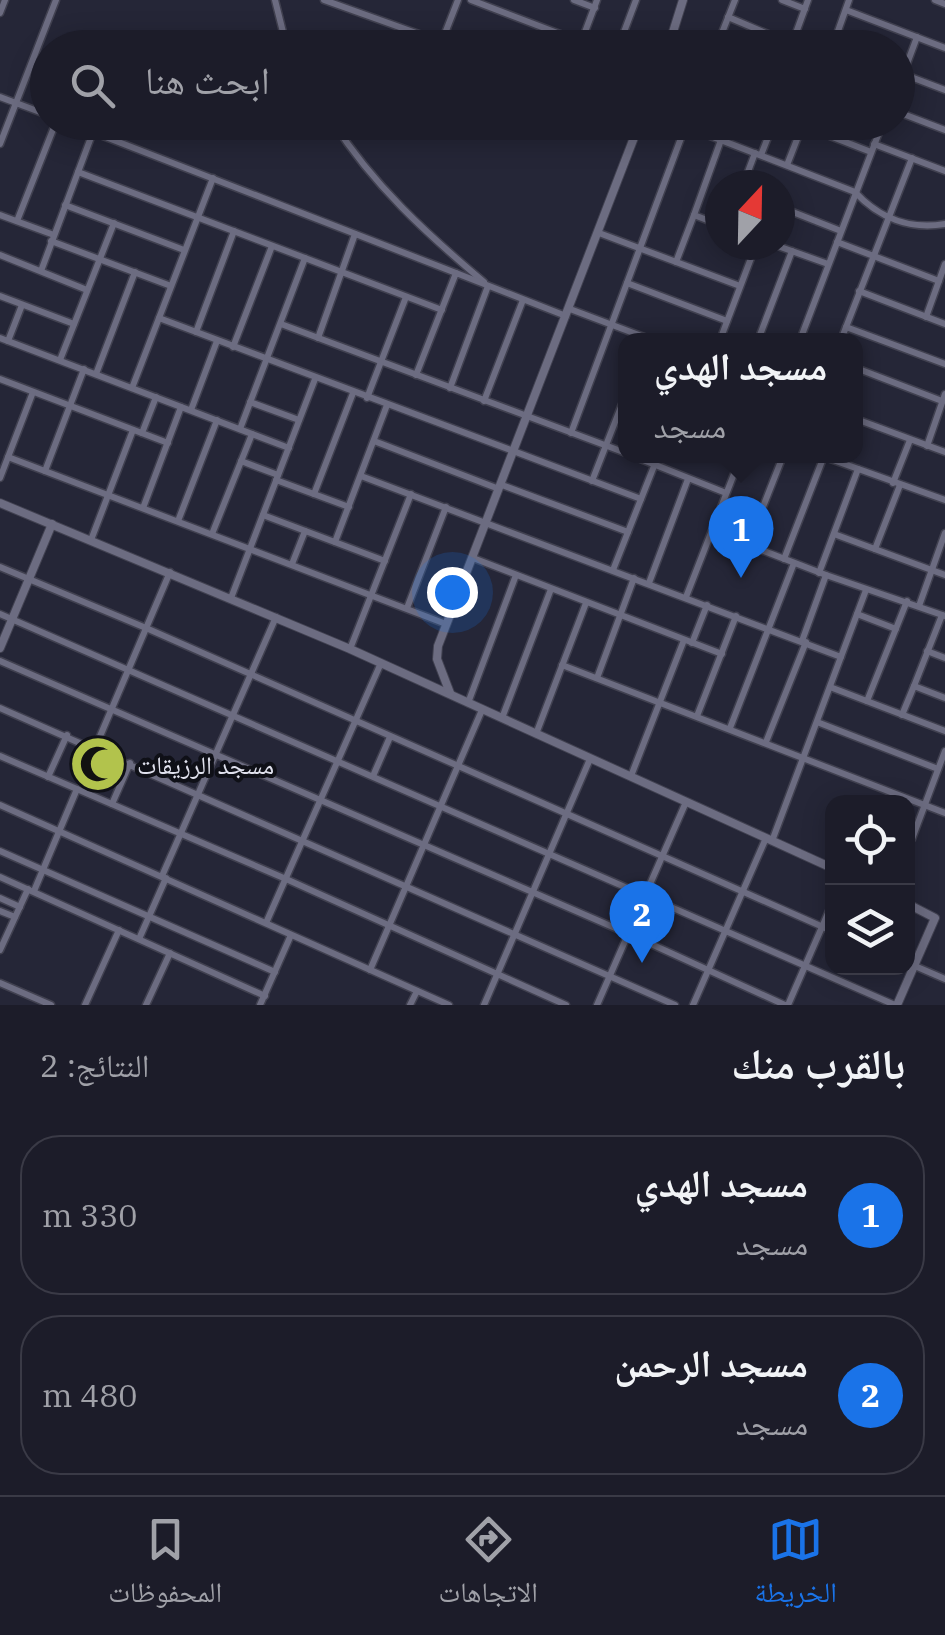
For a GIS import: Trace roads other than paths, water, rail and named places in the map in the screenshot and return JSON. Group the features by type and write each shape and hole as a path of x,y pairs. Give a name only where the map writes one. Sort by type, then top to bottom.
{"street":[{"path":"0,13 5,0"},
{"path":"44,30 56,0"},
{"path":"275,0 283,30"},
{"path":"324,0 408,30"},
{"path":"447,30 458,0"},
{"path":"471,0 544,30"},
{"path":"574,0 596,4 586,30"},
{"path":"625,30 636,0"},
{"path":"670,0 682,2 673,30"},
{"path":"723,30 735,0"},
{"path":"782,0 804,9"},
{"path":"799,30 808,0"},
{"path":"839,30 850,0"},
{"path":"935,0 945,4"},
{"path":"846,10 899,30"},
{"path":"728,17 758,30"},
{"path":"915,42 917,37 945,48"},
{"path":"0,144 30,66"},
{"path":"915,79 945,90"},
{"path":"0,97 30,108"},
{"path":"915,119 945,130"},
{"path":"17,222 49,140"},
{"path":"40,271 90,140"},
{"path":"114,140 523,300 631,333"},
{"path":"344,140 378,185 488,286"},
{"path":"450,694 436,652 633,140"},
{"path":"571,433 680,140"},
{"path":"676,262 722,140 855,192 868,206 889,218 922,226 945,224"},
{"path":"750,170 765,140"},
{"path":"787,165 795,140"},
{"path":"849,140 945,171"},
{"path":"803,333 876,140"},
{"path":"844,333 912,158"},
{"path":"78,172 442,310"},
{"path":"132,388 212,178"},
{"path":"66,205 184,250"},
{"path":"795,213 842,230"},
{"path":"694,215 705,219"},
{"path":"0,216 172,286"},
{"path":"60,360 114,223"},
{"path":"196,332 234,231"},
{"path":"598,233 740,286"},
{"path":"318,338 355,234"},
{"path":"837,242 939,281"},
{"path":"233,347 272,246"},
{"path":"795,252 828,264"},
{"path":"0,256 87,290"},
{"path":"240,429 305,258"},
{"path":"723,333 750,260"},
{"path":"761,333 789,260"},
{"path":"926,317 945,264"},
{"path":"96,374 136,272"},
{"path":"416,375 456,273"},
{"path":"627,283 728,321"},
{"path":"450,388 488,286"},
{"path":"860,291 945,324"},
{"path":"0,296 74,324"},
{"path":"367,398 406,297"},
{"path":"484,401 523,300"},
{"path":"22,304 4,339 289,448"},
{"path":"159,318 641,499"},
{"path":"281,324 618,450"},
{"path":"846,327 862,333"},
{"path":"863,333 945,364"},
{"path":"190,410 218,341"},
{"path":"45,471 84,369"},
{"path":"863,370 944,398 927,446"},
{"path":"0,379 168,443"},
{"path":"232,598 315,379"},
{"path":"0,478 33,392"},
{"path":"314,494 353,393"},
{"path":"91,540 108,494 156,397"},
{"path":"250,402 299,420"},
{"path":"335,542 387,406"},
{"path":"143,508 181,407"},
{"path":"178,521 217,420"},
{"path":"863,422 945,452"},
{"path":"592,481 618,423"},
{"path":"212,534 252,434"},
{"path":"875,549 910,440"},
{"path":"374,441 628,532"},
{"path":"8,457 446,624"},
{"path":"241,461 349,507"},
{"path":"613,570 656,463"},
{"path":"662,463 688,479 726,493"},
{"path":"686,597 738,463"},
{"path":"748,545 780,463"},
{"path":"784,559 820,463"},
{"path":"842,463 945,500"},
{"path":"766,742 804,642 834,534 858,469"},
{"path":"361,476 841,656"},
{"path":"649,583 688,479"},
{"path":"350,649 410,494"},
{"path":"0,503 350,649 825,865"},
{"path":"407,608 446,508"},
{"path":"263,515 384,561"},
{"path":"0,648 52,524"},
{"path":"292,564 305,531"},
{"path":"712,531 943,616 902,715"},
{"path":"834,534 945,576"},
{"path":"919,606 945,534"},
{"path":"473,558 722,654"},
{"path":"730,728 794,563"},
{"path":"0,567 825,928"},
{"path":"95,748 170,572"},
{"path":"468,703 516,575"},
{"path":"597,678 634,578"},
{"path":"502,718 551,589"},
{"path":"693,1005 804,757 866,590"},
{"path":"866,701 907,601"},
{"path":"536,734 586,603"},
{"path":"630,776 706,605"},
{"path":"0,614 896,1005 907,975"},
{"path":"857,614 896,629"},
{"path":"698,716 736,616"},
{"path":"140,939 181,834 276,617"},
{"path":"928,651 945,658"},
{"path":"0,661 786,1005 825,920"},
{"path":"266,924 380,663"},
{"path":"562,665 945,812"},
{"path":"914,686 945,698"},
{"path":"830,687 945,731"},
{"path":"0,708 675,1005"},
{"path":"370,970 482,710"},
{"path":"817,722 938,769"},
{"path":"48,776 67,735"},
{"path":"373,776 390,737"},
{"path":"915,830 945,751"},
{"path":"0,756 566,1005"},
{"path":"484,1005 590,759"},
{"path":"112,804 130,763"},
{"path":"0,950 77,790"},
{"path":"597,1005 686,802"},
{"path":"0,805 448,1005"},
{"path":"0,851 275,972"},
{"path":"0,877 264,996"},
{"path":"0,898 20,906"},
{"path":"915,908 945,923"},
{"path":"0,910 16,917"},
{"path":"915,957 935,918"},
{"path":"0,924 10,928"},
{"path":"85,1005 118,930"},
{"path":"260,1005 291,935"},
{"path":"146,1005 170,953"},
{"path":"915,967 945,979"},
{"path":"0,983 51,1005"},
{"path":"410,1005 416,991"}],"place":[{"name":"مسجد الهدي","path":"741,578"},
{"name":"مسجد الرزيقات","path":"98,764"},
{"name":"مسجد الرحمن","path":"642,963"}]}
